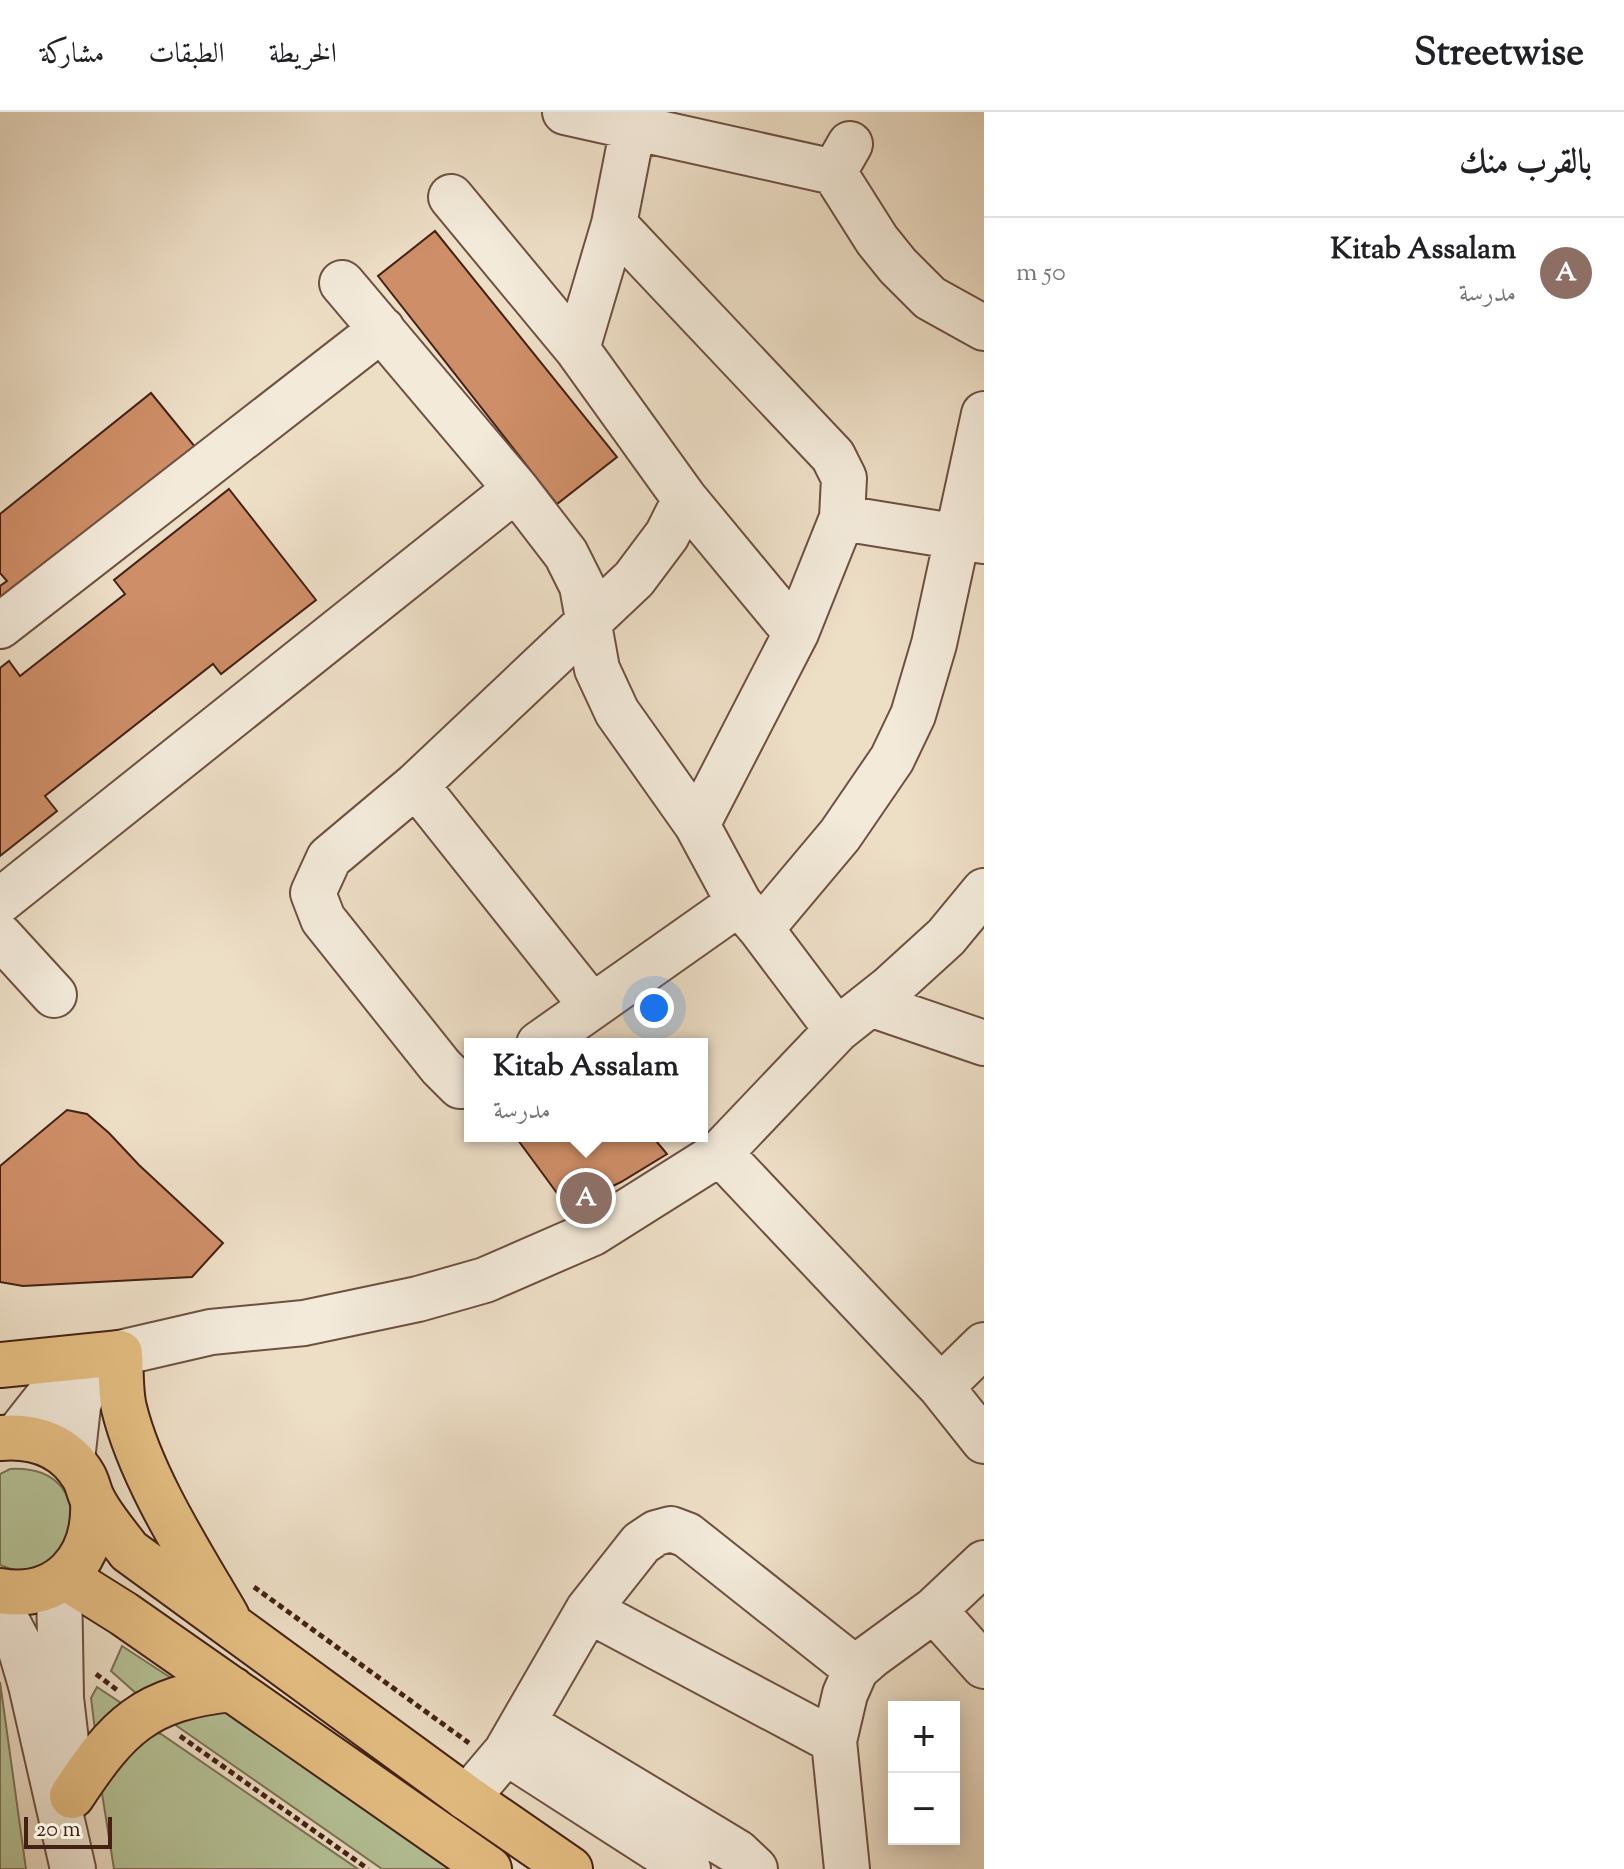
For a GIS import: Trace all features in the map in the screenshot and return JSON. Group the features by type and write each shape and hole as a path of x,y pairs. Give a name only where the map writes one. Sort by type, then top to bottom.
{"highway":[{"path":"0,1365 105,1362 151,1476 178,1532 236,1631"},
{"path":"8,1438 36,1439 56,1447 72,1460 85,1479 93,1501 129,1551 467,1798 570,1869"},
{"path":"0,1591 29,1592 62,1579 79,1561 89,1543 94,1522 93,1501"},
{"path":"62,1579 124,1614 489,1869"},
{"path":"72,1796 117,1735 146,1712 206,1692 232,1689"}],"street":[{"path":"565,112 635,120 842,158 877,240 898,266 930,298 984,328"},
{"path":"577,349 614,224 635,120"},
{"path":"451,197 577,349 685,499 796,633"},
{"path":"614,224 833,456 844,478 842,518 796,633 697,825"},
{"path":"342,283 516,489 566,554 582,586 597,669 617,712 697,825 750,916 854,1017 984,1043"},
{"path":"0,626 382,329"},
{"path":"547,1038 591,1005 750,916 840,835 892,759 913,715 970,540 984,414"},
{"path":"0,901 516,489"},
{"path":"464,1086 460,1086 441,1067 323,919 313,893 329,858 416,785 634,579 667,535 685,499"},
{"path":"842,518 970,540"},
{"path":"416,785 591,1005"},
{"path":"8,1438 50,1394 105,1362 211,1332 329,1318 418,1299 485,1280 593,1233 720,1153 854,1017 946,937 984,891"},
{"path":"0,936 54,995"},
{"path":"720,1153 941,1387 984,1441"},
{"path":"941,1387 984,1345"},
{"path":"72,1460 78,1406 105,1362"},
{"path":"467,1798 508,1746 588,1610 641,1543 656,1533 671,1529 687,1535 856,1669"},
{"path":"837,1862 834,1741 845,1694 856,1669 934,1610 984,1563"},
{"path":"62,1579 61,1698 72,1796 71,1856"},
{"path":"0,1608 19,1644 31,1685 71,1856"},
{"path":"588,1610 834,1741"},
{"path":"934,1610 984,1666"},
{"path":"508,1746 688,1869"},
{"path":"508,1746 737,1852 755,1869"}],"path":[{"path":"242,1578 508,1746"},
{"path":"62,1642 80,1661 146,1712 368,1869"}],"green space":[{"path":"10,1469 41,1473 61,1487 70,1506 70,1528 62,1548 47,1564 26,1570 0,1565 0,1474"},
{"path":"122,1646 185,1687 147,1703 111,1671"},
{"path":"0,1682 26,1869 0,1869"},
{"path":"97,1687 133,1711 97,1746 91,1698"},
{"path":"225,1710 264,1734 359,1805 465,1869 382,1869 174,1724 174,1720"},
{"path":"150,1732 161,1734 358,1869 114,1869 101,1787"}],"building":[{"path":"435,231 617,457 557,504 378,276"},
{"path":"151,393 196,448 0,605 0,586 7,581 0,573 0,514"},
{"path":"229,489 316,600 221,674 213,664 45,796 57,811 0,856 0,668 9,661 20,676 125,594 114,580"},
{"path":"67,1110 87,1114 223,1243 192,1277 23,1286 0,1282 0,1166"},
{"path":"519,1142 657,1142 667,1154 621,1182 568,1208"}],"place":[{"name":"Kitab Assalam","path":"586,1198"}]}
